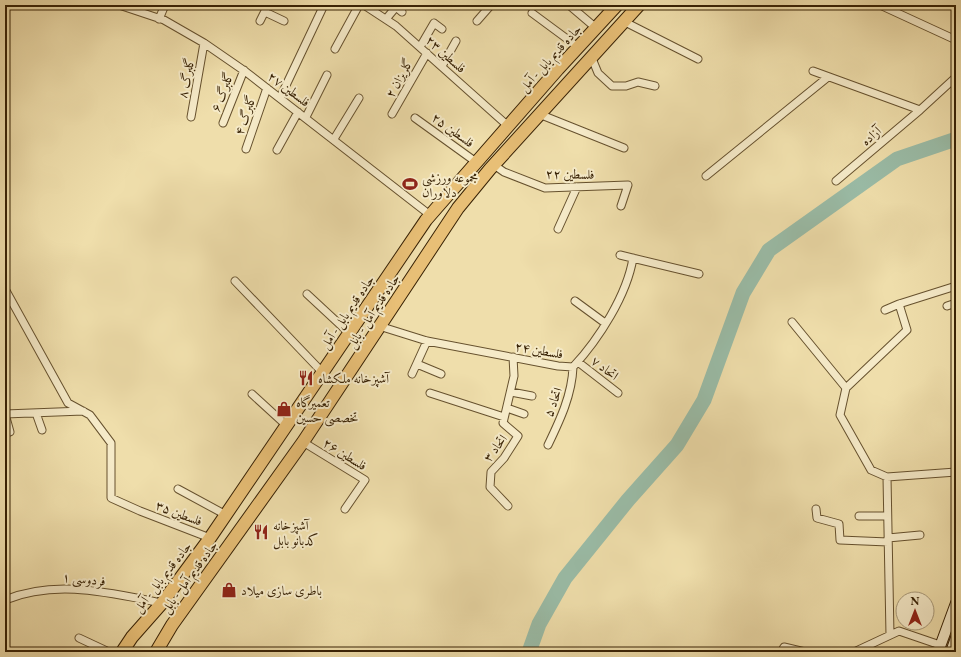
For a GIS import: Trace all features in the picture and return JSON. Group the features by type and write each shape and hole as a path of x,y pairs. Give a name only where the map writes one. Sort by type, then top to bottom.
{"main road":[{"name":"جاده قدیم بابل - آمل","path":"122,652 132,637 162,603 226,516 430,215 617,5"},
{"name":"جاده قدیم آمل - بابل","path":"156,652 172,625 303,442 458,208 539,114 639,5"},
{"path":"939,649 956,603"},
{"path":"147,652 172,625"},
{"path":"128,652 132,637"},
{"path":"951,652 956,638"}],"street":[{"name":"فلسطین ۲۷","path":"120,5 140,8 204,43 244,70 430,215"},
{"path":"158,19 165,5"},
{"path":"280,98 324,5"},
{"path":"335,49 358,5"},
{"name":"فلسطین ۲۳","path":"364,5 386,19 420,47 508,126"},
{"path":"477,20 491,5"},
{"path":"568,5 596,28"},
{"path":"880,5 956,40"},
{"path":"386,19 396,7 402,12"},
{"path":"260,22 267,8 284,21"},
{"path":"532,13 578,47"},
{"path":"623,21 698,59"},
{"path":"420,47 434,23 442,29"},
{"path":"442,66 456,41"},
{"name":"گلبرگ ۸","path":"191,117 204,43"},
{"name":"گلریزان ۲","path":"392,114 427,53"},
{"path":"591,56 598,73 612,86 626,86 638,82 655,86"},
{"name":"گلبرگ ۶","path":"223,123 244,70"},
{"path":"813,71 920,110"},
{"path":"306,118 327,75"},
{"path":"706,176 828,76"},
{"name":"آزاده","path":"836,181 920,110 956,77"},
{"name":"گلبرگ ۴","path":"246,149 267,88"},
{"path":"334,139 360,98"},
{"path":"277,150 298,112"},
{"path":"539,114 624,148"},
{"name":"فلسطین ۲۵","path":"415,118 476,162"},
{"name":"فلسطین ۲۲","path":"494,165 504,172 545,188 628,185 621,206"},
{"path":"558,229 578,188"},
{"path":"620,255 698,274"},
{"name":"فلسطین ۲۴","path":"379,326 427,341 513,357 576,364 619,301 630,276 633,258"},
{"path":"235,281 323,373"},
{"path":"885,310 899,304 956,286"},
{"path":"5,289 68,403 83,411"},
{"path":"307,294 350,333"},
{"path":"575,301 605,323"},
{"path":"946,306 956,303"},
{"path":"899,304 907,330 846,388 840,415 871,470 887,477 956,472"},
{"path":"792,322 846,388"},
{"path":"412,374 427,341"},
{"name":"اتحاد ۳","path":"508,506 490,487 491,472 504,458 518,436 503,423 514,376 513,357"},
{"path":"416,364 441,374"},
{"name":"اتحاد ۷","path":"576,364 618,393"},
{"name":"اتحاد ۵","path":"548,445 565,408 573,384 576,364"},
{"path":"511,392 532,396"},
{"path":"430,393 504,417"},
{"path":"252,394 287,426"},
{"path":"507,408 524,414"},
{"path":"10,432 5,414 83,411"},
{"name":"فلسطین ۳۵","path":"83,411 95,421 111,443 111,498 210,538"},
{"path":"36,413 42,430"},
{"name":"فلسطين ٢۶","path":"303,442 365,480 345,509"},
{"path":"887,477 890,635"},
{"path":"178,490 226,516"},
{"path":"816,509 816,518 839,524 840,540 888,540 920,535"},
{"path":"859,516 887,516"},
{"name":"فردوسی ۱","path":"5,600 21,594 56,588 95,590 162,603"},
{"path":"854,652 899,631 939,649"},
{"path":"79,638 109,652"},
{"path":"781,652 784,647 805,652"}],"waterway":[{"path":"529,652 539,624 565,578 628,500 677,445 704,400 743,293 769,250 897,159 956,139"}],"place":[{"name":"مجموعه ورزشی دلاوران","path":"410,184"},
{"name":"آشپزخانه ملکشاه","path":"306,378"},
{"name":"تعمیرگاه تخصصی حسین","path":"284,409"},
{"name":"آشپزخانه کدبانو بابل","path":"261,532"},
{"name":"باطری سازی میلاد","path":"229,590"}]}
